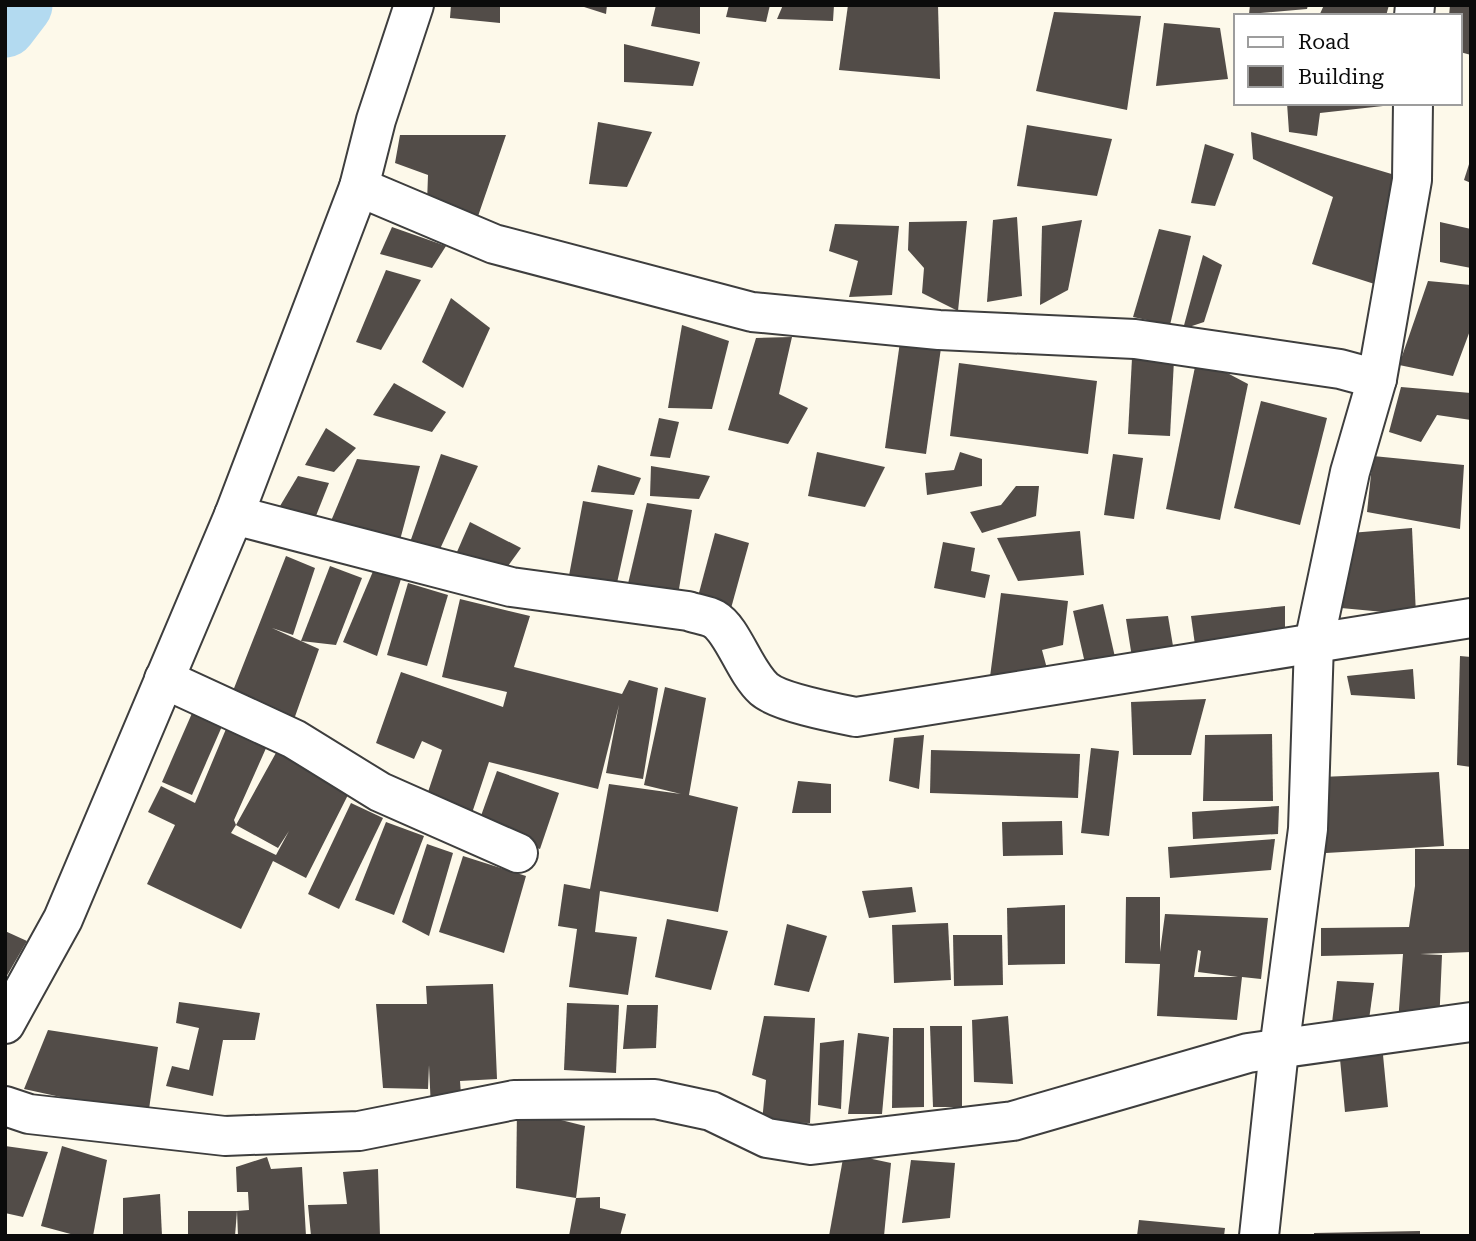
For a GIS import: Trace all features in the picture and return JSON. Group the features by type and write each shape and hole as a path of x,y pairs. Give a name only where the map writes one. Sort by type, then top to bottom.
{"street":[{"path":"5,1024 63,919 234,515 359,187 376,120 414,5"},
{"path":"1259,1236 1250,1054 1308,829 1294,647 1350,472 1360,374 1412,180 1413,105"},
{"path":"359,187 494,244 752,312 939,330 1135,339 1360,374"},
{"path":"234,515 512,587 688,611 713,619 725,630 747,669 766,690 794,702 856,717 1471,618"},
{"path":"164,679 293,739 380,792 518,853"},
{"path":"5,1106 29,1114 225,1136 359,1131 514,1100 655,1099 711,1111 767,1138 811,1145 1013,1121 1250,1054 1471,1022"}],"building":[{"path":"451,5 500,5 500,23 450,18"},
{"path":"607,5 606,14 581,6"},
{"path":"656,5 700,5 700,34 651,26"},
{"path":"729,5 770,5 766,22 726,17"},
{"path":"783,5 834,5 833,21 777,19"},
{"path":"848,5 938,5 940,79 839,70"},
{"path":"1250,5 1308,5 1307,9 1249,14"},
{"path":"1324,5 1389,5 1387,14 1320,14"},
{"path":"1450,5 1471,5 1471,55 1462,53 1462,14 1449,14"},
{"path":"1054,12 1141,16 1127,110 1036,91"},
{"path":"1164,23 1220,28 1228,79 1156,86"},
{"path":"624,44 700,62 693,86 624,82"},
{"path":"1287,105 1392,105 1320,113 1317,136 1289,132"},
{"path":"598,122 652,132 627,187 589,184"},
{"path":"1027,125 1112,139 1097,196 1017,186"},
{"path":"1251,132 1405,178 1387,288 1312,264 1333,197 1253,159"},
{"path":"400,135 506,135 476,222 427,203 428,175 395,163"},
{"path":"1205,144 1234,154 1215,206 1191,203"},
{"path":"1471,158 1471,183 1464,180"},
{"path":"1017,217 1022,296 987,302 993,220"},
{"path":"1082,220 1068,290 1040,305 1042,226"},
{"path":"967,221 958,311 922,293 924,268 908,250 909,222"},
{"path":"1440,222 1471,229 1471,268 1440,262"},
{"path":"835,224 899,226 892,295 849,297 858,261 829,251"},
{"path":"392,227 446,246 432,268 380,254"},
{"path":"1159,229 1191,236 1170,325 1133,317"},
{"path":"1203,255 1222,265 1204,322 1183,329"},
{"path":"386,270 421,280 381,350 356,342"},
{"path":"1428,281 1471,285 1471,328 1453,376 1399,365"},
{"path":"451,298 490,328 463,388 422,362"},
{"path":"682,325 729,341 712,409 668,408"},
{"path":"792,337 779,394 808,408 788,444 728,430 756,338"},
{"path":"900,342 941,348 926,454 885,448"},
{"path":"1197,357 1248,384 1220,520 1166,509"},
{"path":"1132,358 1174,360 1170,436 1128,434"},
{"path":"959,363 1097,381 1088,454 950,436"},
{"path":"394,383 446,412 432,432 373,415"},
{"path":"1401,387 1471,393 1471,420 1437,415 1421,442 1389,432"},
{"path":"1261,401 1327,418 1300,525 1234,508"},
{"path":"659,418 679,422 670,458 650,456"},
{"path":"326,428 356,448 334,472 305,465"},
{"path":"817,452 885,467 865,507 808,496"},
{"path":"960,452 982,459 982,486 927,495 925,473 954,470"},
{"path":"441,454 478,466 435,560 408,548"},
{"path":"1113,454 1143,458 1134,519 1104,515"},
{"path":"1373,456 1464,465 1460,529 1367,512"},
{"path":"357,459 420,466 397,551 326,533"},
{"path":"598,465 641,478 634,495 591,492"},
{"path":"651,466 710,476 699,499 650,496"},
{"path":"298,476 329,483 310,531 274,516"},
{"path":"1016,486 1039,486 1036,516 982,533 970,512 1001,505"},
{"path":"583,501 633,510 615,592 568,581"},
{"path":"647,503 692,510 678,595 627,588"},
{"path":"470,522 521,548 500,577 453,561"},
{"path":"1412,528 1416,615 1341,608 1350,533"},
{"path":"1080,531 1084,575 1018,581 997,538"},
{"path":"715,533 749,543 730,612 696,604"},
{"path":"943,542 975,548 971,571 990,575 985,598 934,588"},
{"path":"286,556 315,568 293,635 272,628 319,649 292,725 229,701"},
{"path":"330,566 362,578 336,645 301,641"},
{"path":"374,569 401,579 377,656 343,642"},
{"path":"408,583 448,595 427,666 387,655"},
{"path":"1001,593 1068,601 1063,645 1042,650 1049,676 988,692"},
{"path":"460,599 530,616 514,667 622,694 629,680 658,688 643,779 606,773 619,705 598,789 489,762 470,819 424,804 442,750 422,741 414,759 376,743 401,672 503,707 507,692 442,677"},
{"path":"1103,604 1117,666 1087,672 1073,611"},
{"path":"1285,606 1285,646 1196,652 1191,616"},
{"path":"1168,616 1175,658 1133,664 1126,619"},
{"path":"1460,656 1471,657 1471,767 1457,765"},
{"path":"1413,669 1415,699 1351,695 1347,676"},
{"path":"665,687 706,698 689,795 738,807 718,912 600,891 595,932 637,937 628,995 569,987 577,929 558,926 564,884 590,889 609,784 681,794 644,785"},
{"path":"1206,699 1191,755 1133,755 1131,702"},
{"path":"193,711 223,724 192,795 162,782"},
{"path":"226,729 267,746 234,820 236,825 277,751 350,791 306,878 273,861 241,929 147,884 175,825 148,812 161,786 195,803","holes":["236,825 278,848 289,831 276,855 231,833"]},
{"path":"1272,734 1273,801 1203,801 1205,735"},
{"path":"924,735 919,789 889,781 894,738"},
{"path":"1091,748 1119,751 1109,836 1081,833"},
{"path":"931,750 1080,754 1078,798 930,793"},
{"path":"497,771 559,793 540,849 477,827"},
{"path":"1439,772 1444,846 1326,853 1321,777"},
{"path":"798,781 831,784 831,813 792,813"},
{"path":"351,803 383,818 339,909 308,894"},
{"path":"1279,806 1278,834 1193,839 1192,812"},
{"path":"1062,821 1063,855 1003,856 1002,822"},
{"path":"386,822 424,836 394,915 355,900"},
{"path":"1275,839 1271,870 1170,878 1168,847"},
{"path":"427,844 453,853 429,936 402,922"},
{"path":"1415,849 1471,849 1471,952 1420,954 1442,955 1439,1026 1398,1023 1403,954 1321,956 1321,928 1409,927 1415,886"},
{"path":"463,856 526,876 504,953 439,932"},
{"path":"912,887 916,912 869,918 862,891"},
{"path":"1126,897 1160,897 1160,952 1165,914 1268,918 1261,979 1242,977 1237,1020 1157,1016 1160,964 1125,963","holes":["1198,950 1201,951 1198,972 1238,977 1194,977"]},
{"path":"1065,905 1065,964 1008,965 1007,908"},
{"path":"667,919 728,931 711,990 655,977"},
{"path":"948,923 951,980 894,983 892,925"},
{"path":"787,924 827,936 809,992 774,985"},
{"path":"5,931 27,941 5,979"},
{"path":"953,935 1002,935 1003,985 954,986"},
{"path":"1337,981 1374,983 1368,1027 1332,1023"},
{"path":"493,984 497,1079 460,1081 462,1108 431,1109 429,1065 428,1089 383,1088 376,1004 427,1004 426,986"},
{"path":"179,1002 260,1013 255,1040 223,1040 213,1096 166,1086 172,1066 189,1070 199,1028 176,1023"},
{"path":"567,1003 619,1005 616,1073 564,1070"},
{"path":"627,1005 658,1005 656,1048 623,1049"},
{"path":"764,1016 815,1018 810,1123 762,1122 766,1080 752,1075"},
{"path":"1008,1016 1013,1084 974,1082 972,1020"},
{"path":"930,1026 962,1026 962,1107 933,1107"},
{"path":"893,1028 924,1028 924,1107 892,1108"},
{"path":"48,1030 158,1047 148,1116 24,1089"},
{"path":"858,1033 889,1037 882,1114 848,1114"},
{"path":"844,1040 841,1109 818,1105 820,1043"},
{"path":"1383,1055 1388,1107 1345,1112 1340,1059"},
{"path":"517,1109 585,1126 576,1198 516,1188"},
{"path":"5,1146 48,1152 23,1217 5,1213"},
{"path":"62,1146 107,1160 93,1236 78,1236 41,1226"},
{"path":"844,1153 891,1163 884,1236 829,1236"},
{"path":"267,1157 271,1169 302,1167 306,1236 238,1236 237,1211 249,1210 248,1192 237,1192 236,1167"},
{"path":"911,1160 955,1163 950,1218 902,1223"},
{"path":"378,1169 380,1236 311,1236 308,1205 347,1204 343,1172"},
{"path":"160,1194 162,1236 123,1236 123,1198"},
{"path":"600,1197 600,1208 626,1214 620,1236 569,1236 576,1198"},
{"path":"188,1211 237,1211 235,1236 188,1236"},
{"path":"1139,1220 1225,1228 1224,1236 1137,1236"},
{"path":"1420,1231 1420,1236 1314,1236 1314,1233"}],"waterway":[{"path":"5,26 21,5"}]}
